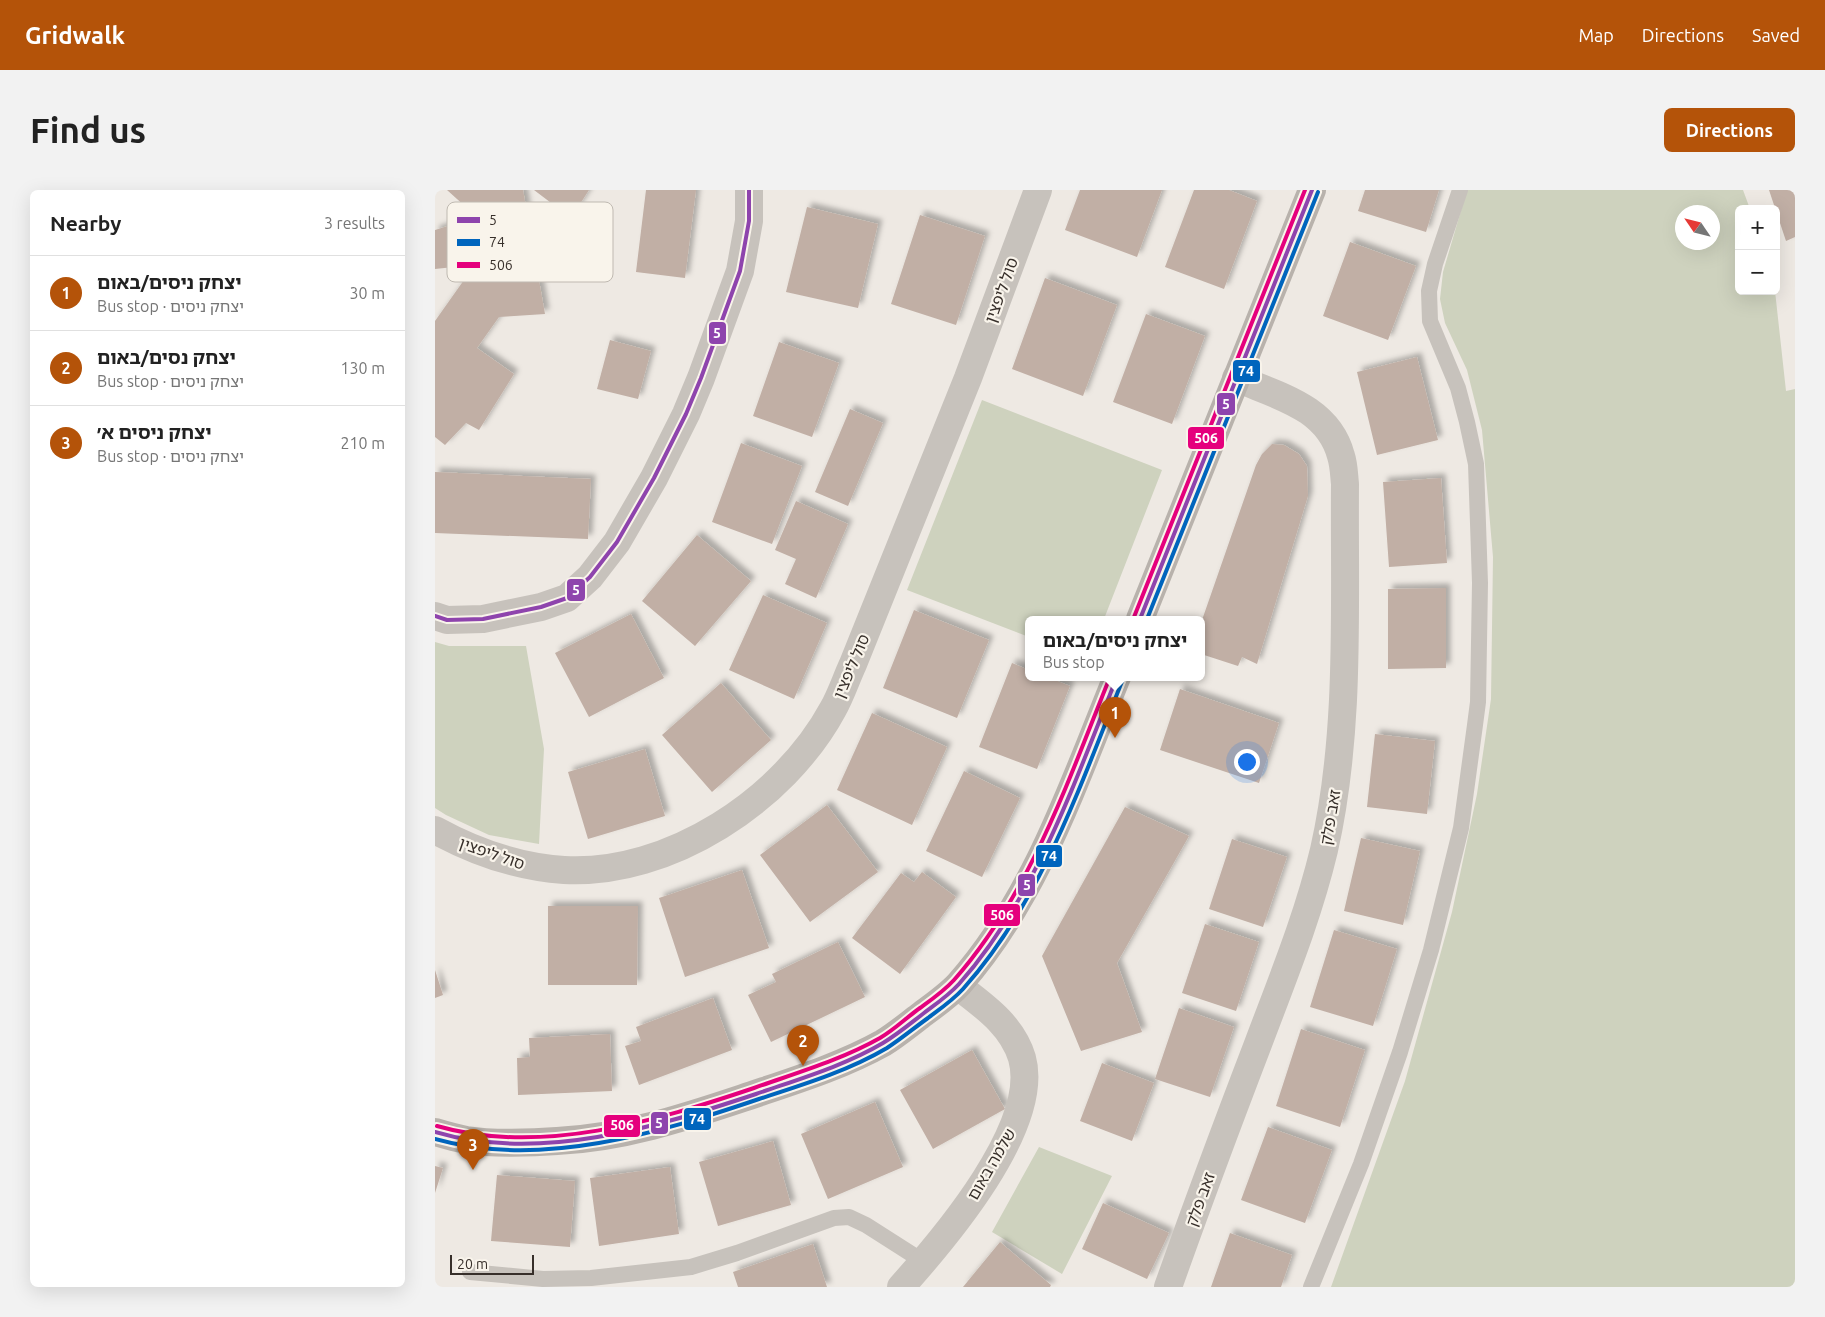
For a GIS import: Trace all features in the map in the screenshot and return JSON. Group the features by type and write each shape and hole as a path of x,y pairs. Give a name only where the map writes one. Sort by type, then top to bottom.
{"street":[{"path":"435,616 447,620 483,619 541,607 567,598 590,577 617,542 654,478 686,414 701,378 740,271 749,221 749,190"},
{"name":"סול ליפצין","path":"435,830 488,855 529,866 565,870 592,870 624,866 694,840 730,820 761,796 789,769 813,739 833,709 853,664 969,378 1038,190"},
{"path":"1141,616 1312,190"},
{"name":"זאב פלק","path":"1168,1287 1201,1193 1301,932 1325,840 1336,783 1343,704 1345,484 1341,457 1333,436 1318,417 1301,405 1236,378"},
{"path":"435,1132 467,1140 558,1142 620,1133 675,1120 773,1088 842,1062 884,1042 932,1008 957,986 1003,924 1027,883 1060,816 1115,681"},
{"name":"שלמה באום","path":"901,1287 939,1245 976,1194 1012,1132 1021,1104 1025,1075 1021,1057 1007,1030 992,1012 957,986"}],"lane":[{"path":"1311,1287 1361,1164 1400,1052 1431,950 1461,828 1475,725 1478,702 1479,593 1476,464 1458,388 1430,321 1429,291 1435,264 1460,190"},
{"path":"470,1272 543,1279 591,1278 691,1267 834,1218 849,1217 866,1225 924,1262"}],"green space":[{"path":"1467,190 1743,190 1749,205 1735,205 1735,295 1775,295 1786,391 1795,389 1795,1287 1331,1287 1405,1081 1452,912 1477,794 1491,699 1493,557 1482,430 1467,370 1445,323 1440,299 1443,272"},
{"path":"982,400 1162,470 1105,616 1025,616 1025,635 907,590"},
{"path":"435,642 449,646 526,646 544,749 539,844 489,835 435,808"},
{"path":"1039,1147 1112,1176 1062,1274 992,1232"}],"building":[{"path":"447,190 523,190 525,202 460,202"},
{"path":"534,190 589,190 581,202 550,202"},
{"path":"646,190 696,190 685,278 636,272"},
{"path":"1080,190 1162,190 1137,257 1065,230"},
{"path":"1194,190 1229,190 1257,201 1224,289 1165,267"},
{"path":"1365,190 1439,190 1426,232 1358,211"},
{"path":"1769,190 1795,190 1795,237 1786,241 1780,223 1780,205 1774,205"},
{"path":"807,207 878,224 858,308 786,292"},
{"path":"920,215 985,236 956,325 891,304"},
{"path":"447,226 447,268 435,269 435,230"},
{"path":"1350,242 1416,266 1388,340 1323,316"},
{"path":"1045,278 1117,305 1083,396 1012,369"},
{"path":"463,282 539,282 545,314 499,317 477,348 514,374 479,430 466,423 445,445 435,437 435,321"},
{"path":"1146,314 1205,336 1172,424 1113,402"},
{"path":"610,340 651,351 638,399 597,389"},
{"path":"779,342 839,363 812,437 753,416"},
{"path":"1417,357 1438,440 1377,455 1357,372"},
{"path":"850,409 883,423 848,506 815,492"},
{"path":"741,443 802,466 772,544 712,522"},
{"path":"1272,444 1284,445 1299,454 1307,466 1308,496 1257,664 1242,657 1238,666 1205,655 1205,616 1203,616 1256,465 1262,454"},
{"path":"435,472 591,479 588,539 435,533"},
{"path":"1441,478 1447,563 1389,567 1383,482"},
{"path":"796,501 848,524 816,598 785,584 796,559 775,550"},
{"path":"697,535 751,581 695,646 642,601"},
{"path":"1446,588 1446,668 1388,669 1388,589"},
{"path":"763,595 827,623 794,699 729,670"},
{"path":"914,610 989,640 957,718 883,688"},
{"path":"631,614 664,678 589,717 555,653"},
{"path":"1012,663 1025,668 1025,681 1057,681 1070,686 1037,769 979,747"},
{"path":"721,683 771,740 712,792 662,735"},
{"path":"1180,689 1279,723 1259,783 1160,750"},
{"path":"872,713 947,747 912,825 837,790"},
{"path":"1375,734 1435,741 1427,814 1367,807"},
{"path":"645,749 665,816 588,839 568,772"},
{"path":"964,771 1020,798 982,877 926,851"},
{"path":"827,805 878,872 810,922 760,855"},
{"path":"1125,807 1189,836 1117,963 1142,1032 1081,1051 1042,956"},
{"path":"1361,838 1420,851 1403,925 1344,911"},
{"path":"1232,839 1287,857 1263,927 1209,909"},
{"path":"742,870 769,948 685,977 659,898"},
{"path":"922,872 956,897 900,974 852,938 901,873 914,882"},
{"path":"548,906 638,906 637,985 548,985"},
{"path":"1205,924 1259,942 1236,1011 1182,993"},
{"path":"1334,930 1397,949 1373,1026 1310,1007"},
{"path":"838,942 865,997 771,1042 748,995 776,982 772,974"},
{"path":"435,970 443,995 435,998"},
{"path":"713,998 732,1050 639,1085 625,1046 641,1041 636,1027"},
{"path":"1179,1008 1234,1027 1210,1097 1155,1079"},
{"path":"1301,1029 1365,1050 1340,1127 1276,1106"},
{"path":"610,1034 612,1091 518,1095 517,1058 530,1057 529,1038"},
{"path":"972,1050 1005,1109 933,1149 900,1090"},
{"path":"1102,1063 1154,1083 1132,1141 1080,1121"},
{"path":"875,1102 903,1167 828,1199 801,1134"},
{"path":"1268,1127 1332,1150 1305,1223 1241,1200"},
{"path":"773,1141 791,1205 718,1226 699,1162"},
{"path":"435,1166 443,1168 435,1193"},
{"path":"670,1167 679,1234 599,1246 590,1178"},
{"path":"497,1175 575,1181 570,1247 491,1241"},
{"path":"1103,1203 1169,1233 1147,1279 1082,1249"},
{"path":"1230,1233 1292,1255 1281,1287 1211,1287"},
{"path":"1000,1242 1051,1285 1050,1287 963,1287"},
{"path":"813,1244 827,1287 738,1287 733,1272"}],"transit line":[{"name":"5","path":"435,616 447,620 483,619 541,607 567,598 590,577 617,542 654,478 686,414 701,378 740,271 749,221 749,190"},
{"name":"506","path":"1134,616 1305,190"},
{"name":"5","path":"1141,616 1312,190"},
{"name":"74","path":"1148,616 1318,192"},
{"name":"506","path":"437,1126 476,1134 516,1137 557,1136 597,1131 678,1112 716,1100 834,1060 885,1035 954,980 981,947 1005,911 1045,835 1108,681"},
{"name":"5","path":"435,1132 475,1141 515,1144 556,1142 638,1129 718,1106 805,1077 853,1059 889,1040 938,1003 959,984 986,950 1010,914 1051,838 1115,681"},
{"name":"74","path":"435,1139 475,1147 516,1150 599,1143 640,1135 721,1112 808,1083 857,1064 892,1045 942,1008 963,989 991,955 1015,919 1037,881 1056,842 1122,681"}],"place":[{"name":"יצחק ניסים/באום","path":"1115,738"},
{"name":"יצחק נסים/באום","path":"803,1066"},
{"name":"יצחק ניסים א׳","path":"473,1170"}]}
